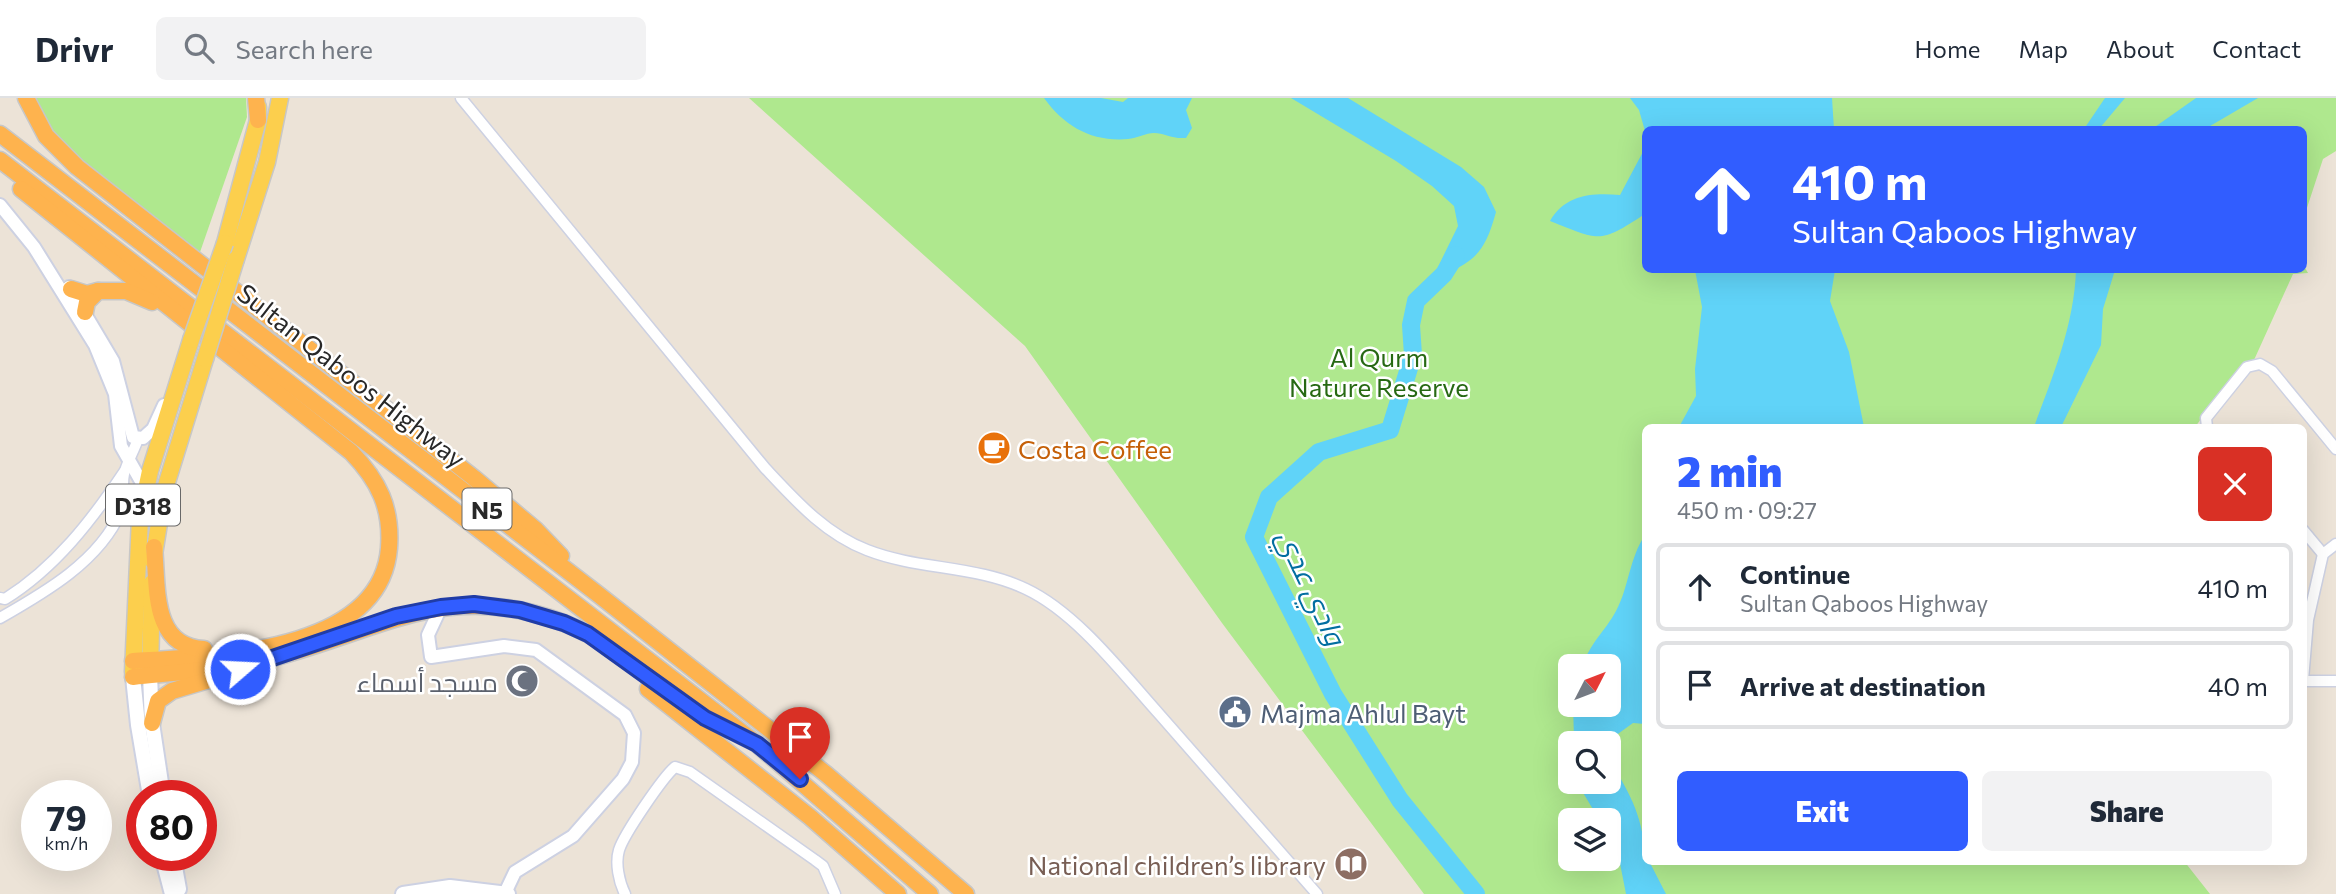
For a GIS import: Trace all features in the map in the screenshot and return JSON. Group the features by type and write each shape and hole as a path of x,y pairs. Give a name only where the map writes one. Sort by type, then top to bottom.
{"highway":[{"path":"26,98 46,136 78,167 474,478 536,530 599,595"},
{"path":"257,98 258,120"},
{"name":"Sultan Qaboos Highway","path":"0,134 599,595 826,774 966,894"},
{"name":"Sultan Qaboos Highway","path":"0,160 293,383 757,744 904,870 928,894"},
{"path":"0,171 367,468 380,489 391,524 389,554 380,580 356,612 324,631 252,656 226,676 172,691 158,701 152,723"},
{"path":"71,289 87,294 126,291 144,297 214,344"},
{"path":"85,312 87,302 99,292"},
{"path":"154,547 161,617 170,636 181,646 193,649 252,656"},
{"path":"141,668 252,656 396,616 474,604 539,615 588,634 705,718 757,744"},
{"path":"539,615 593,648 647,688 810,817 898,894"}],"main road":[{"name":"D318","path":"147,780 138,725 141,668 154,547 164,492 275,133 280,98"},
{"path":"275,133 289,98"},
{"name":"D318","path":"161,780 141,668 136,563 146,490 191,340 225,243 258,120"},
{"path":"166,871 173,893"},
{"path":"173,871 173,893"},
{"path":"403,894 450,887 506,894"}],"street":[{"path":"461,98 799,505 834,533 867,550 988,576 1026,589 1062,612 1122,673 1317,894"},
{"path":"0,205 71,289 85,312 113,361 125,400 130,431 138,439"},
{"path":"0,618 28,602 88,556 120,513 124,502 127,468 109,374 95,345 34,247"},
{"path":"47,270 71,289"},
{"path":"0,598 5,599 20,590 83,530 127,468 138,439 153,429 185,360"},
{"path":"2207,424 2206,418 2247,368 2260,364 2272,371 2336,449"},
{"path":"127,468 139,474 146,490"},
{"path":"2307,535 2323,554"},
{"path":"2307,632 2323,554 2336,544"},
{"path":"441,607 428,635 431,657 504,646 536,650 625,716 634,733 632,762 623,779 573,836 515,872 506,894"},
{"path":"396,616 416,623 428,635"},
{"path":"2307,680 2336,681"},
{"path":"625,894 618,870 618,852 663,781 676,767 690,772 823,866 835,894"}],"green space":[{"path":"34,98 246,98 247,117 199,255 82,163 52,133"},
{"name":"Al Qurm Nature Reserve","path":"749,98 2336,98 2336,151 2323,159 2307,208 2307,126 1642,126 1642,273 2307,271 2308,273 2293,274 2254,360 2238,370 2197,424 1642,424 1642,865 2187,865 2210,894 1424,894 1222,623 1025,346"}],"water":[{"path":"1044,98 1101,98 1123,102 1128,98 1192,98 1186,110 1192,128 1186,138 1154,133 1128,139 1103,138 1070,125"},
{"path":"1291,98 1348,98 1461,167 1484,187 1496,212 1487,239 1475,256 1458,268 1432,279 1458,226 1454,206 1432,186 1396,161"},
{"path":"1630,98 1832,98 1834,126 1644,126 1639,110"},
{"path":"2105,98 2125,98 2102,126 2086,126"},
{"path":"2196,98 2258,98 2210,126 2156,126"},
{"path":"1642,154 1642,216 1618,231 1599,236 1580,233 1550,221 1564,205 1580,197 1620,195"},
{"path":"1696,273 1835,273 1830,301 1849,352 1863,424 1681,424 1696,396 1695,369 1702,307"},
{"path":"2076,273 2114,273 2103,309 2101,345 2062,424 2035,424 2067,331"},
{"path":"1642,540 1642,724 1633,723 1621,732 1574,731 1573,718 1621,717 1621,654 1587,654 1616,611"},
{"path":"1621,781 1639,820 1642,833 1642,865 1651,865 1666,894 1626,894 1621,868 1621,808 1592,808 1584,794 1621,794"}],"waterway":[{"name":"وادي عدي","path":"1456,255 1444,274 1416,301 1411,325 1413,355 1390,430 1319,452 1269,497 1254,537 1333,694 1400,800 1476,894"}],"place":[{"name":"Costa Coffee","path":"994,448"},
{"name":"مسجد أسماء","path":"522,681"},
{"name":"Majma Ahlul Bayt","path":"1235,712"},
{"name":"National children’s library","path":"1351,864"}],"route":[{"path":"240,669 396,616 474,604 520,610 564,623 588,634 705,718 757,744 800,779"}]}
